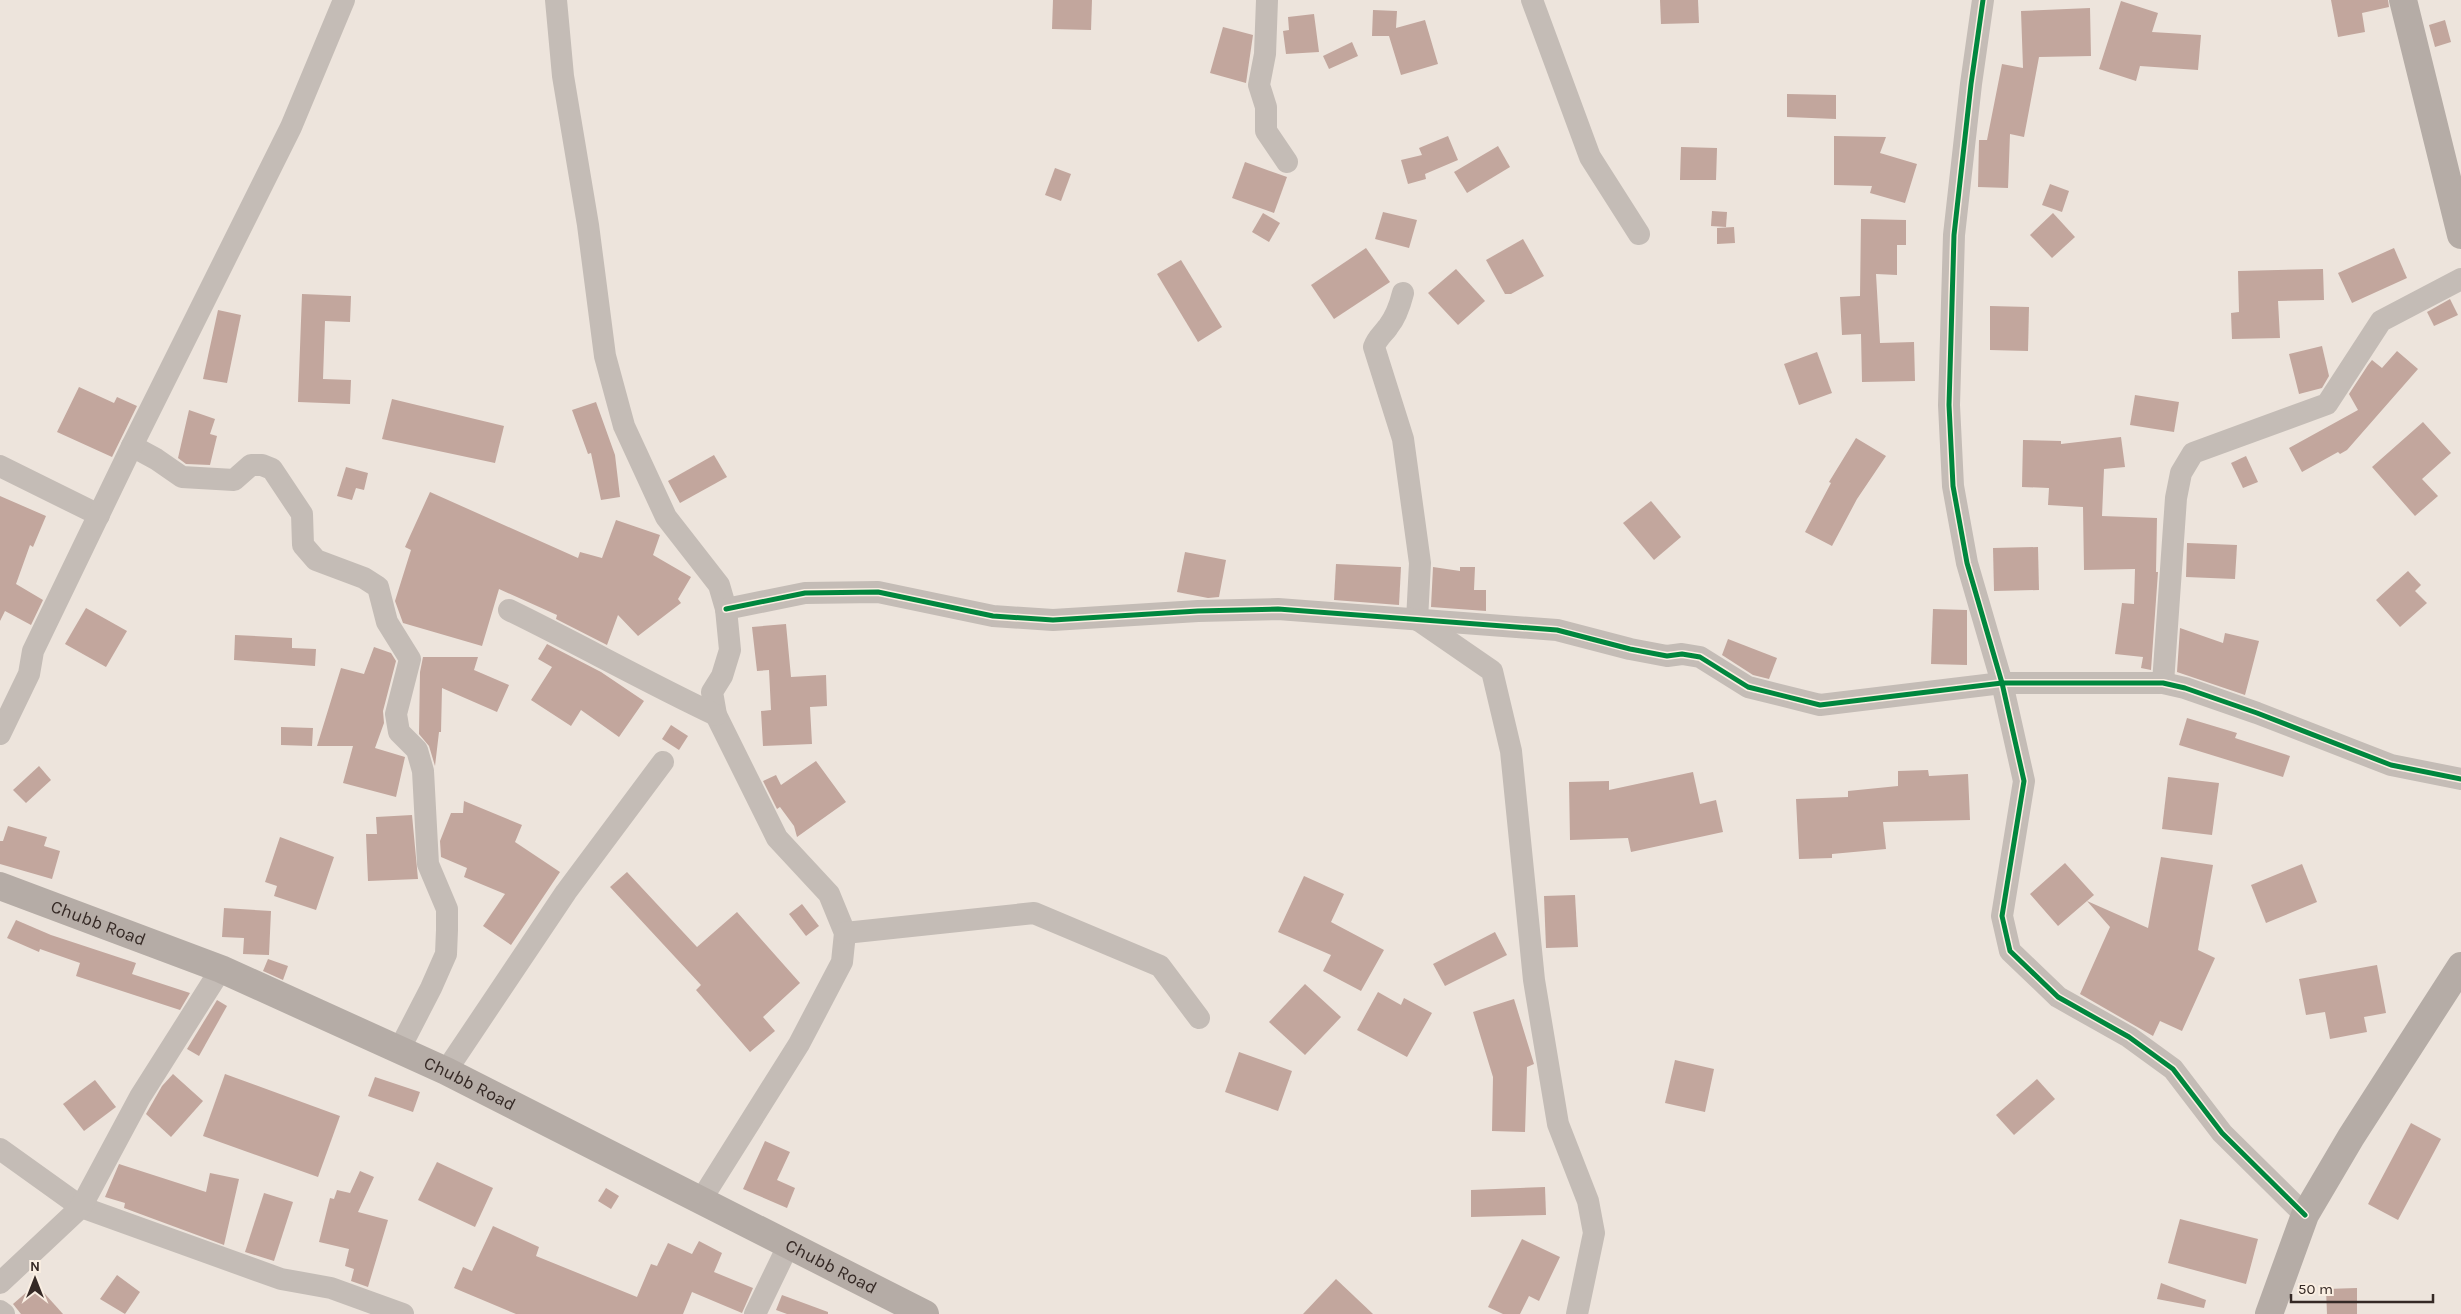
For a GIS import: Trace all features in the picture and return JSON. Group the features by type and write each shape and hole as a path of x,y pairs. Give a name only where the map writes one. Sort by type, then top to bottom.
{"street":[{"path":"0,734 29,674 33,651 132,446 291,127 344,0"},
{"path":"556,0 563,76 588,225 605,356 624,426 666,517 719,585 726,610 730,650 722,676 712,692 716,715 777,838 829,894 845,933 842,962 803,1035 701,1200"},
{"path":"1267,0 1265,54 1259,85 1266,107 1266,131 1287,162"},
{"path":"1532,0 1590,157 1639,234"},
{"path":"1983,0 1971,84 1954,234 1950,405 1955,495 1968,562 2002,683 2024,781 2002,916 2010,951 2058,997 2129,1037 2173,1069 2222,1133 2305,1215"},
{"path":"2403,0 2461,235"},
{"path":"2163,683 2176,498 2182,473 2193,453 2327,404 2381,321 2461,279"},
{"path":"1403,293 1398,310 1390,326 1377,340 1374,347 1403,438 1420,562 1417,620"},
{"path":"132,446 156,459 182,477 234,480 252,465 262,465 272,469 302,514 303,545 316,560 364,578 378,587 387,622 410,659 396,714 399,732 417,750 423,771 428,864 446,909 448,930 446,954 399,1050"},
{"path":"0,466 99,515"},
{"path":"726,610 805,593 878,592 993,616 1053,620 1198,611 1278,610 1557,630 1639,651 1667,656 1682,654 1700,657 1748,687 1820,704 2002,683 2163,683 2185,688 2257,713 2391,765 2461,779"},
{"path":"509,610 588,648 646,682 716,715"},
{"path":"1417,620 1492,671 1511,751 1534,980 1558,1124 1588,1201 1594,1233 1577,1314"},
{"path":"446,1071 566,892 663,762"},
{"name":"Chubb Road","path":"0,886 221,969 446,1071 925,1314"},
{"path":"845,933 1034,913 1160,966 1199,1018"},
{"path":"2269,1314 2305,1215 2351,1137 2461,966"},
{"path":"0,1284 81,1207 140,1097 221,969"},
{"path":"0,1148 81,1207 281,1279 331,1288 403,1314"},
{"path":"755,1314 788,1246"},
{"path":"0,1311 4,1314"}],"building":[{"path":"1053,0 1092,0 1091,30 1052,29"},
{"path":"1660,0 1698,0 1699,23 1661,24"},
{"path":"2331,0 2388,0 2389,7 2362,13 2365,32 2338,37"},
{"path":"2121,1 2158,13 2152,32 2201,35 2198,70 2140,66 2136,81 2099,69"},
{"path":"2090,8 2091,56 2039,57 2024,137 2010,134 2008,188 1978,187 1979,140 1987,140 2002,64 2023,68 2021,11"},
{"path":"1373,10 1397,11 1396,28 1425,20 1438,64 1401,75 1389,36 1372,36"},
{"path":"1314,14 1319,52 1286,54 1283,31 1289,30 1288,17"},
{"path":"2445,20 2451,42 2435,47 2429,25"},
{"path":"1223,27 1253,35 1246,83 1210,73"},
{"path":"1352,42 1358,56 1329,69 1323,56"},
{"path":"1787,94 1836,95 1836,119 1787,117"},
{"path":"1448,136 1458,160 1425,174 1426,179 1408,184 1401,160 1422,155 1419,148"},
{"path":"1834,136 1886,137 1880,153 1917,164 1905,203 1870,193 1872,186 1834,185"},
{"path":"1498,146 1510,167 1467,193 1454,172"},
{"path":"1681,147 1717,148 1716,180 1680,180"},
{"path":"1245,162 1287,177 1274,213 1232,198"},
{"path":"1055,168 1071,174 1061,201 1045,195"},
{"path":"2050,184 2069,191 2062,212 2042,205"},
{"path":"1712,211 1727,212 1726,227 1711,226"},
{"path":"1383,212 1417,220 1409,248 1375,239"},
{"path":"1263,213 1280,223 1269,242 1252,232"},
{"path":"2053,213 2075,237 2052,258 2030,235"},
{"path":"1861,219 1906,220 1906,245 1897,245 1897,275 1876,274 1880,343 1914,342 1915,381 1862,382 1861,334 1842,335 1840,297 1860,296"},
{"path":"1734,227 1735,243 1717,244 1717,228"},
{"path":"1523,239 1544,276 1511,294 1505,294 1486,260"},
{"path":"1366,248 1390,282 1334,319 1311,285"},
{"path":"2394,248 2407,278 2352,303 2338,273"},
{"path":"1181,260 1222,327 1198,342 1157,274"},
{"path":"1456,269 1485,301 1458,325 1428,293"},
{"path":"2323,269 2324,300 2278,301 2280,338 2232,339 2231,313 2239,312 2238,271"},
{"path":"302,294 351,296 350,322 325,321 323,379 351,380 350,404 298,402"},
{"path":"2450,299 2458,315 2434,326 2427,312"},
{"path":"1990,306 2029,307 2028,351 1990,350"},
{"path":"218,310 241,315 227,383 203,379"},
{"path":"2322,346 2329,376 2322,388 2299,394 2289,354"},
{"path":"2397,351 2418,369 2347,450 2340,454 2338,452 2302,472 2289,448 2358,410 2349,394 2368,365 2372,360 2382,368"},
{"path":"1817,352 1832,393 1799,405 1784,364"},
{"path":"79,387 114,403 117,397 137,406 112,457 57,432"},
{"path":"2135,395 2179,402 2174,432 2130,425"},
{"path":"392,399 504,426 495,463 382,439"},
{"path":"596,402 615,455 620,497 601,500 591,453 588,454 572,410"},
{"path":"189,410 215,419 210,434 217,436 210,465 186,464 178,458"},
{"path":"2423,422 2451,453 2422,479 2438,496 2415,516 2372,467"},
{"path":"2121,437 2125,467 2104,469 2102,516 2157,518 2156,572 2158,572 2151,670 2141,668 2143,657 2115,654 2122,603 2134,604 2135,569 2084,570 2083,507 2048,505 2049,488 2022,487 2023,440 2061,441 2061,444"},
{"path":"1856,438 1886,456 1857,499 1832,546 1805,532 1831,483 1829,482"},
{"path":"714,455 727,477 680,503 668,481"},
{"path":"2246,456 2258,482 2243,488 2231,463"},
{"path":"346,467 368,473 364,490 356,488 352,500 337,496"},
{"path":"430,492 578,558 580,552 602,558 616,520 660,535 653,555 691,577 678,599 681,603 638,636 618,615 607,645 556,619 557,615 499,589 482,646 403,623 395,601 411,550 405,547"},
{"path":"0,496 46,516 33,547 30,545 16,584 43,600 31,625 5,611 0,621"},
{"path":"1651,501 1681,537 1654,560 1623,523"},
{"path":"2187,543 2237,545 2235,579 2186,577"},
{"path":"2038,547 2039,590 1994,591 1993,548"},
{"path":"1185,552 1226,560 1219,597 1208,598 1177,592"},
{"path":"1336,564 1401,567 1399,605 1334,600"},
{"path":"1433,567 1460,571 1460,567 1475,567 1474,590 1486,590 1486,611 1431,607"},
{"path":"2408,571 2421,585 2415,591 2427,603 2400,627 2376,600"},
{"path":"86,608 127,631 106,667 65,644"},
{"path":"1933,609 1967,610 1967,665 1931,664"},
{"path":"786,624 791,677 826,675 827,706 810,707 812,744 763,746 761,711 771,710 769,670 757,671 752,627"},
{"path":"2180,628 2223,643 2225,633 2259,641 2245,695 2177,672"},
{"path":"235,635 292,638 292,648 316,649 315,666 234,660"},
{"path":"1728,639 1777,658 1769,679 1753,675 1722,655"},
{"path":"547,644 601,672 644,701 619,737 581,710 571,726 531,700 552,667 538,659"},
{"path":"374,647 391,653 396,661 383,711 384,723 375,748 405,757 396,797 343,783 353,746 317,746 341,668 364,674"},
{"path":"423,657 478,657 474,670 509,685 497,712 442,688 441,732 439,732 435,766 429,746 419,734 420,672"},
{"path":"2187,718 2237,733 2235,738 2290,756 2283,777 2179,745"},
{"path":"671,725 688,736 679,750 662,739"},
{"path":"281,727 313,728 312,746 281,745"},
{"path":"816,761 846,802 797,837 794,826 780,807 777,809 763,781 776,775 781,785"},
{"path":"39,766 51,780 26,803 13,790"},
{"path":"1928,770 1929,776 1968,774 1970,820 1883,822 1886,849 1832,854 1832,858 1799,859 1796,799 1848,797 1848,791 1898,786 1898,771"},
{"path":"1693,772 1700,804 1716,800 1723,832 1631,852 1628,838 1570,840 1569,782 1609,781 1609,790"},
{"path":"2168,777 2219,783 2212,835 2162,829"},
{"path":"464,801 522,825 515,842 560,872 511,945 483,926 505,894 464,877 467,868 441,857 440,841 451,813 463,813"},
{"path":"412,815 418,879 368,881 366,834 377,834 376,817"},
{"path":"8,826 47,837 44,846 60,851 52,879 0,864 0,841 3,841"},
{"path":"280,837 334,857 316,910 274,896 277,886 265,882"},
{"path":"2161,857 2213,865 2198,950 2215,958 2182,1031 2160,1021 2153,1036 2080,994 2110,927 2087,901 2148,928"},
{"path":"2065,863 2094,895 2058,926 2030,894"},
{"path":"2302,864 2317,902 2266,923 2251,885"},
{"path":"627,872 697,947 737,912 800,983 763,1017 775,1031 750,1052 696,990 701,985 610,887"},
{"path":"1304,876 1344,894 1331,922 1384,950 1361,991 1323,971 1331,955 1278,932"},
{"path":"1575,895 1578,947 1546,948 1544,896"},
{"path":"802,904 819,926 806,936 789,914"},
{"path":"224,908 271,911 269,955 243,954 244,938 222,937"},
{"path":"16,920 51,935 136,963 132,974 190,993 180,1010 76,976 80,963 40,949 39,952 7,938"},
{"path":"1495,932 1507,955 1445,986 1433,964"},
{"path":"268,959 288,966 283,980 263,971"},
{"path":"2377,965 2386,1013 2364,1017 2367,1032 2330,1039 2325,1012 2306,1015 2299,979"},
{"path":"1305,984 1341,1017 1305,1055 1269,1022"},
{"path":"1378,992 1401,1005 1404,998 1432,1013 1407,1057 1357,1030"},
{"path":"1514,999 1534,1064 1527,1067 1525,1132 1492,1131 1493,1077 1473,1012"},
{"path":"217,1000 227,1006 199,1056 187,1049"},
{"path":"1239,1052 1292,1071 1278,1111 1225,1092"},
{"path":"1675,1060 1714,1069 1705,1112 1665,1103"},
{"path":"173,1074 203,1101 171,1137 146,1114 162,1086"},
{"path":"225,1074 340,1116 318,1177 203,1136"},
{"path":"375,1077 420,1092 413,1112 368,1096"},
{"path":"2037,1079 2055,1099 2014,1135 1996,1115"},
{"path":"95,1080 116,1107 84,1131 63,1104"},
{"path":"2411,1123 2441,1139 2398,1220 2368,1204"},
{"path":"765,1141 790,1152 777,1180 795,1188 787,1208 743,1189"},
{"path":"437,1162 493,1188 475,1227 418,1200"},
{"path":"119,1164 206,1192 210,1173 239,1179 224,1245 124,1208 125,1203 105,1197"},
{"path":"360,1171 374,1177 358,1212 388,1220 368,1287 351,1281 354,1269 345,1266 349,1249 319,1242 330,1198 334,1199 337,1190 350,1193"},
{"path":"1545,1187 1546,1215 1471,1217 1471,1190"},
{"path":"606,1188 619,1196 611,1209 598,1201"},
{"path":"264,1193 293,1202 274,1261 245,1252"},
{"path":"2180,1219 2258,1239 2246,1284 2168,1263"},
{"path":"493,1226 539,1247 536,1256 637,1297 651,1264 657,1266 668,1243 692,1254 699,1241 722,1253 714,1272 753,1288 742,1313 692,1292 683,1314 516,1314 454,1288 463,1267 472,1271"},
{"path":"1522,1239 1560,1257 1539,1301 1529,1296 1520,1314 1503,1314 1488,1307"},
{"path":"117,1275 140,1292 125,1314 100,1299"},
{"path":"1336,1279 1373,1314 1303,1314"},
{"path":"2161,1283 2206,1300 2204,1308 2157,1299"},
{"path":"36,1284 63,1314 21,1314 13,1304"},
{"path":"2357,1288 2357,1314 2327,1314 2326,1289"},
{"path":"782,1295 828,1312 828,1314 787,1314 776,1310"}],"cycle path":[{"path":"1983,0 1971,84 1954,235 1949,405 1953,486 1967,563 2002,683 2024,781 2002,916 2010,951 2058,997 2129,1037 2173,1069 2222,1133 2305,1215"},
{"path":"726,609 805,593 878,592 993,616 1053,620 1198,611 1278,609 1557,630 1630,649 1667,656 1682,654 1700,657 1748,687 1820,705 2002,683 2163,683 2185,688 2257,713 2391,765 2461,779"}]}
